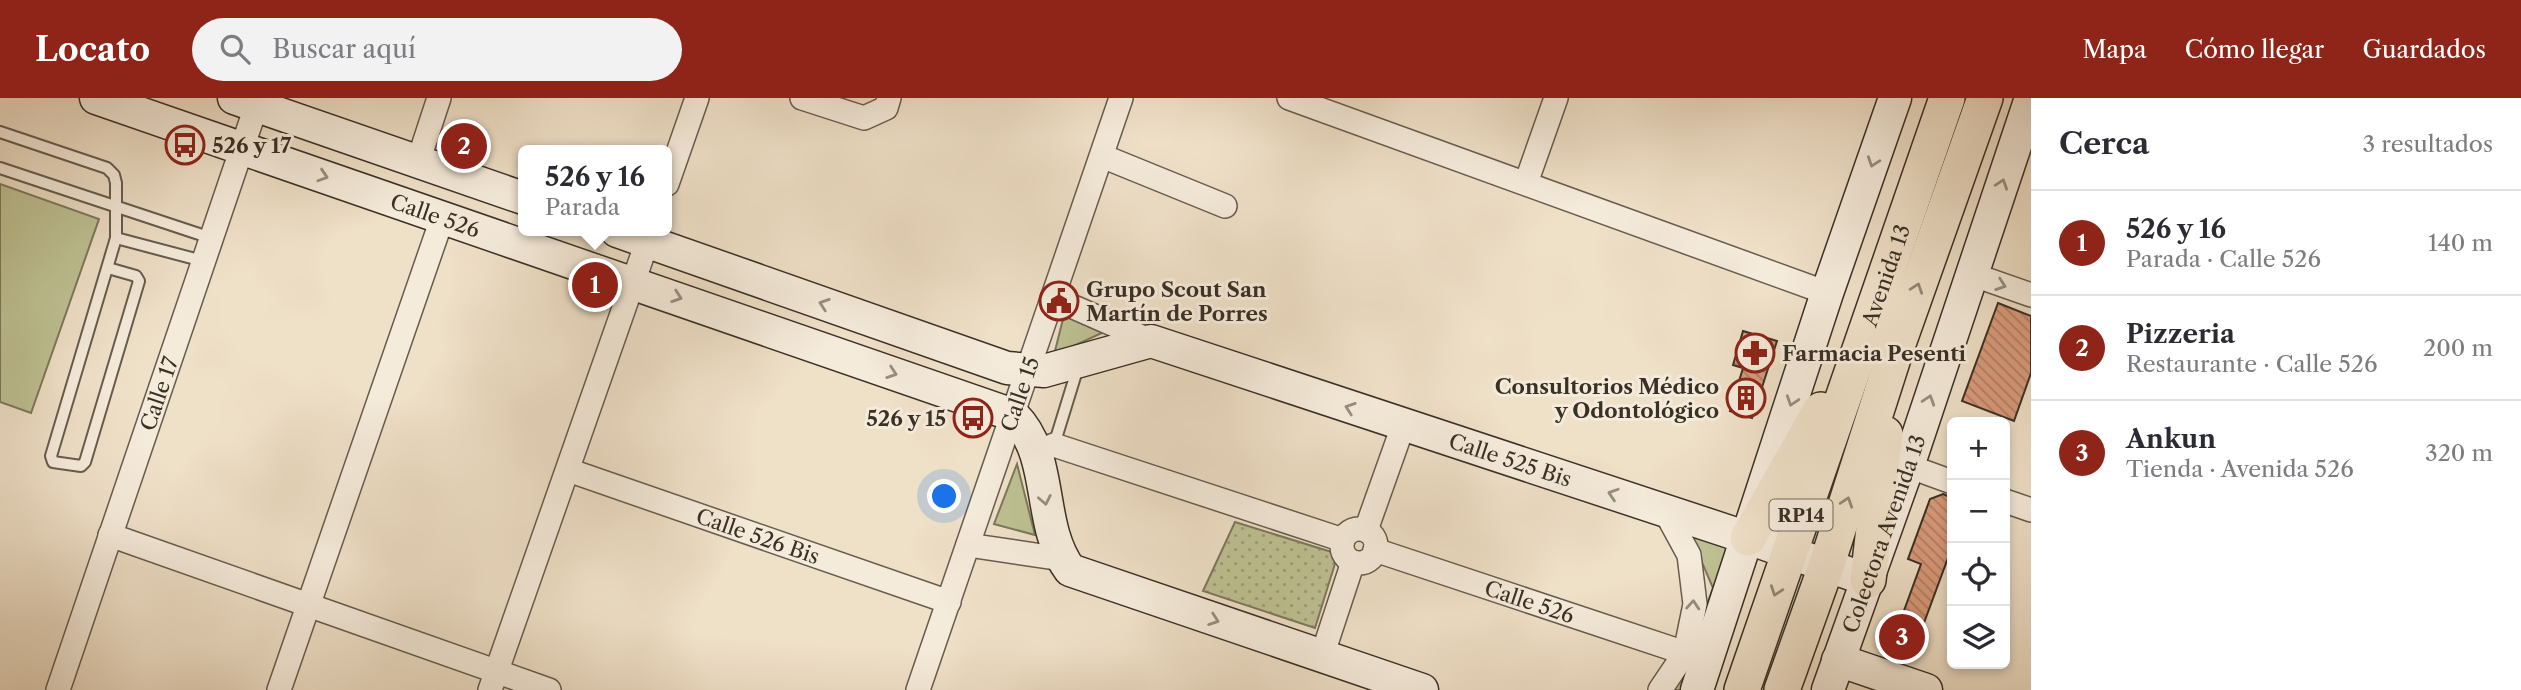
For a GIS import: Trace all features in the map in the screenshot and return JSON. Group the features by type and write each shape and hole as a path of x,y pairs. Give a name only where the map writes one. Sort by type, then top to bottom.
{"main road":[{"name":"Calle 526","path":"96,98 633,281 1013,415"},
{"path":"1697,690 1827,293 1895,98"},
{"name":"Avenida 13","path":"1742,690 1947,98"},
{"name":"Avenida 13","path":"1782,690 1826,567 1895,352 1984,98"},
{"name":"Colectora Avenida 13","path":"1828,690 1908,466 2031,98"},
{"name":"Calle 526","path":"250,101 518,196"},
{"path":"649,236 1007,368 1044,371 1151,341"},
{"name":"Calle 525 Bis","path":"1151,341 1868,580"},
{"path":"1748,538 1861,341"},
{"path":"1868,580 1895,352"},
{"path":"1013,415 1045,449 1052,532 1062,559 1070,570 1422,690"},
{"path":"1838,660 1926,690"}],"street":[{"path":"418,162 439,98"},
{"path":"672,170 697,98"},
{"path":"802,98 864,118 886,108 889,98"},
{"name":"Calle 15","path":"918,690 1121,98"},
{"path":"1289,98 1827,293"},
{"path":"1526,183 1556,98"},
{"name":"Calle 17","path":"58,690 241,149 250,101"},
{"path":"1102,156 1226,206"},
{"path":"279,690 443,216"},
{"path":"493,681 649,236"},
{"path":"1971,274 2031,295"},
{"name":"Calle 525 Bis","path":"1054,298 1151,341"},
{"path":"1371,540 1354,529 1343,540 1344,555 1353,562 1364,562 1371,540 1403,426"},
{"path":"1045,449 1343,540"},
{"path":"1908,466 1947,480"},
{"name":"Calle 526 Bis","path":"568,470 949,602"},
{"path":"2010,502 2031,510"},
{"path":"1660,690 1685,653 1695,604 1689,555 1665,511"},
{"path":"110,535 309,605 493,681 549,690"},
{"name":"Calle 526","path":"1371,540 1685,653"},
{"path":"968,545 1062,559"},
{"path":"1322,656 1353,562"}],"lane":[{"path":"0,132 107,168 114,175 116,183 116,237 51,456 53,462 81,466 85,462 139,281 136,276 108,268"},
{"path":"0,168 211,237"},
{"path":"116,237 203,261"},
{"path":"1045,449 1080,361"}],"green space":[{"path":"0,184 99,219 31,413 0,402"},
{"path":"1064,315 1104,332 1054,355"},
{"path":"1017,464 1035,535 994,524"},
{"path":"1235,522 1338,554 1315,628 1203,591"},
{"path":"1689,532 1731,547 1683,690 1664,690 1687,659 1713,588"}],"building":[{"path":"1998,303 2031,316 2031,373 2014,421 2010,417 1962,401"},
{"path":"1743,331 1777,341 1752,418 1730,411 1743,368 1733,365"},
{"path":"1943,494 1947,496 1947,561 1911,658 1899,653 1894,638 1921,564 1908,559 1930,499"}],"place":[{"name":"526 y 17","path":"185,145"},
{"name":"Pizzeria","path":"464,146"},
{"name":"526 y 16","path":"595,285"},
{"name":"Grupo Scout San Martín de Porres","path":"1059,301"},
{"name":"Farmacia Pesenti","path":"1755,353"},
{"name":"Consultorios Médico y Odontológico","path":"1746,398"},
{"name":"526 y 15","path":"973,418"},
{"name":"Ankun","path":"1902,637"}]}
